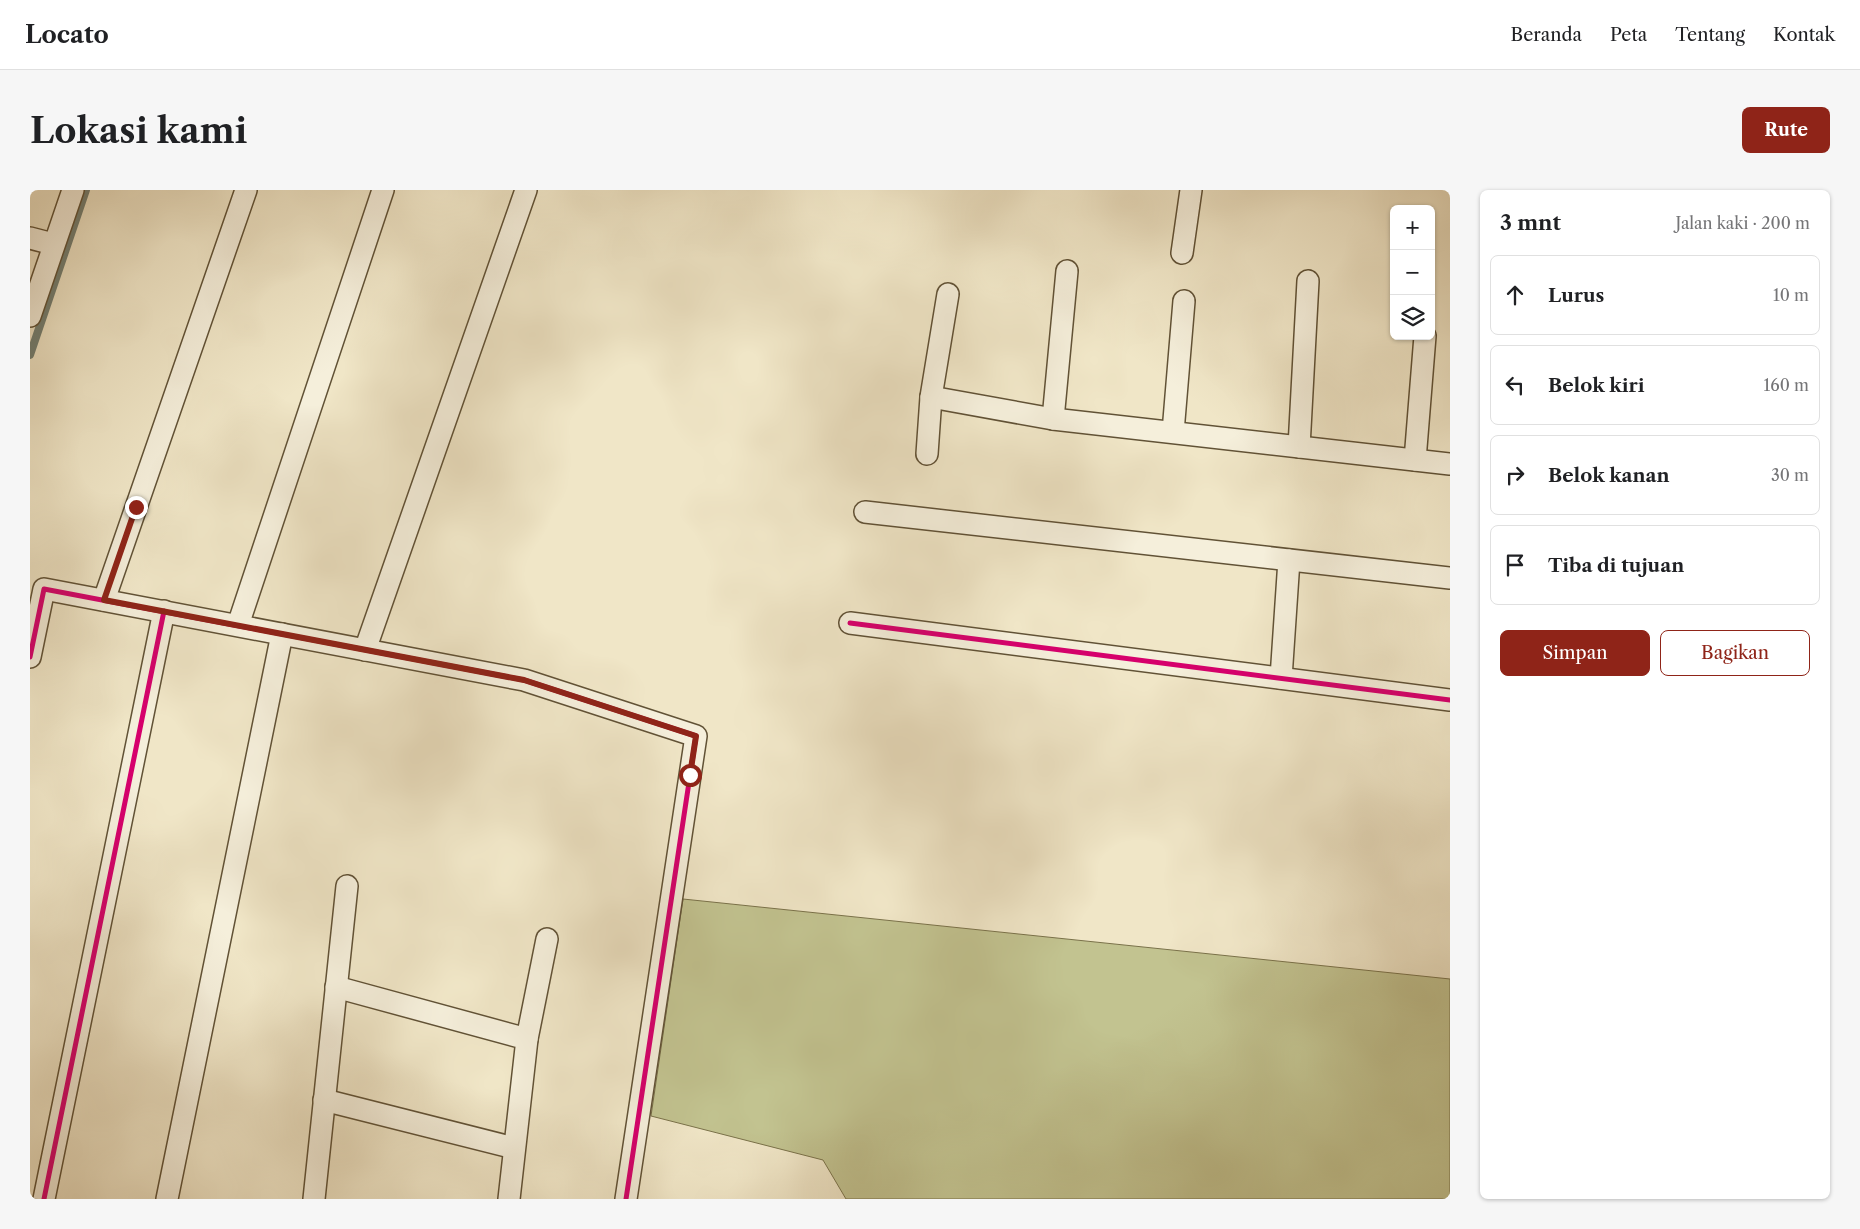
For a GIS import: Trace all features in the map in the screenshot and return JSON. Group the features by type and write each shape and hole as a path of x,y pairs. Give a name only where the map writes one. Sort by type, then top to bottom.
{"street":[{"path":"30,316 73,190"},
{"path":"104,600 246,190"},
{"path":"238,626 383,190"},
{"path":"365,650 526,190"},
{"path":"1182,253 1191,190"},
{"path":"30,238 54,244"},
{"path":"1053,419 1067,271"},
{"path":"1299,447 1308,281"},
{"path":"927,454 931,397 948,294"},
{"path":"1173,432 1184,301"},
{"path":"1415,460 1425,340"},
{"path":"931,397 1053,419 1450,464"},
{"path":"865,512 1450,578"},
{"path":"1281,678 1289,560"},
{"path":"30,657 44,588 524,680 696,736 626,1199"},
{"path":"44,1199 164,611"},
{"path":"850,623 1450,700"},
{"path":"167,1199 282,634"},
{"path":"314,1199 347,886"},
{"path":"508,1199 527,1039 547,939"},
{"path":"336,987 527,1039"},
{"path":"324,1100 514,1148"}],"green space":[{"path":"683,899 1450,979 1450,1199 846,1199 823,1160 651,1116"}],"waterway":[{"path":"30,355 86,190"}],"cycle path":[{"path":"30,657 44,589 524,680 696,736 626,1199"},
{"path":"44,1199 164,611"},
{"path":"850,623 1450,700"}],"route":[{"path":"136,507 104,600 524,680 696,736 690,775"}]}
